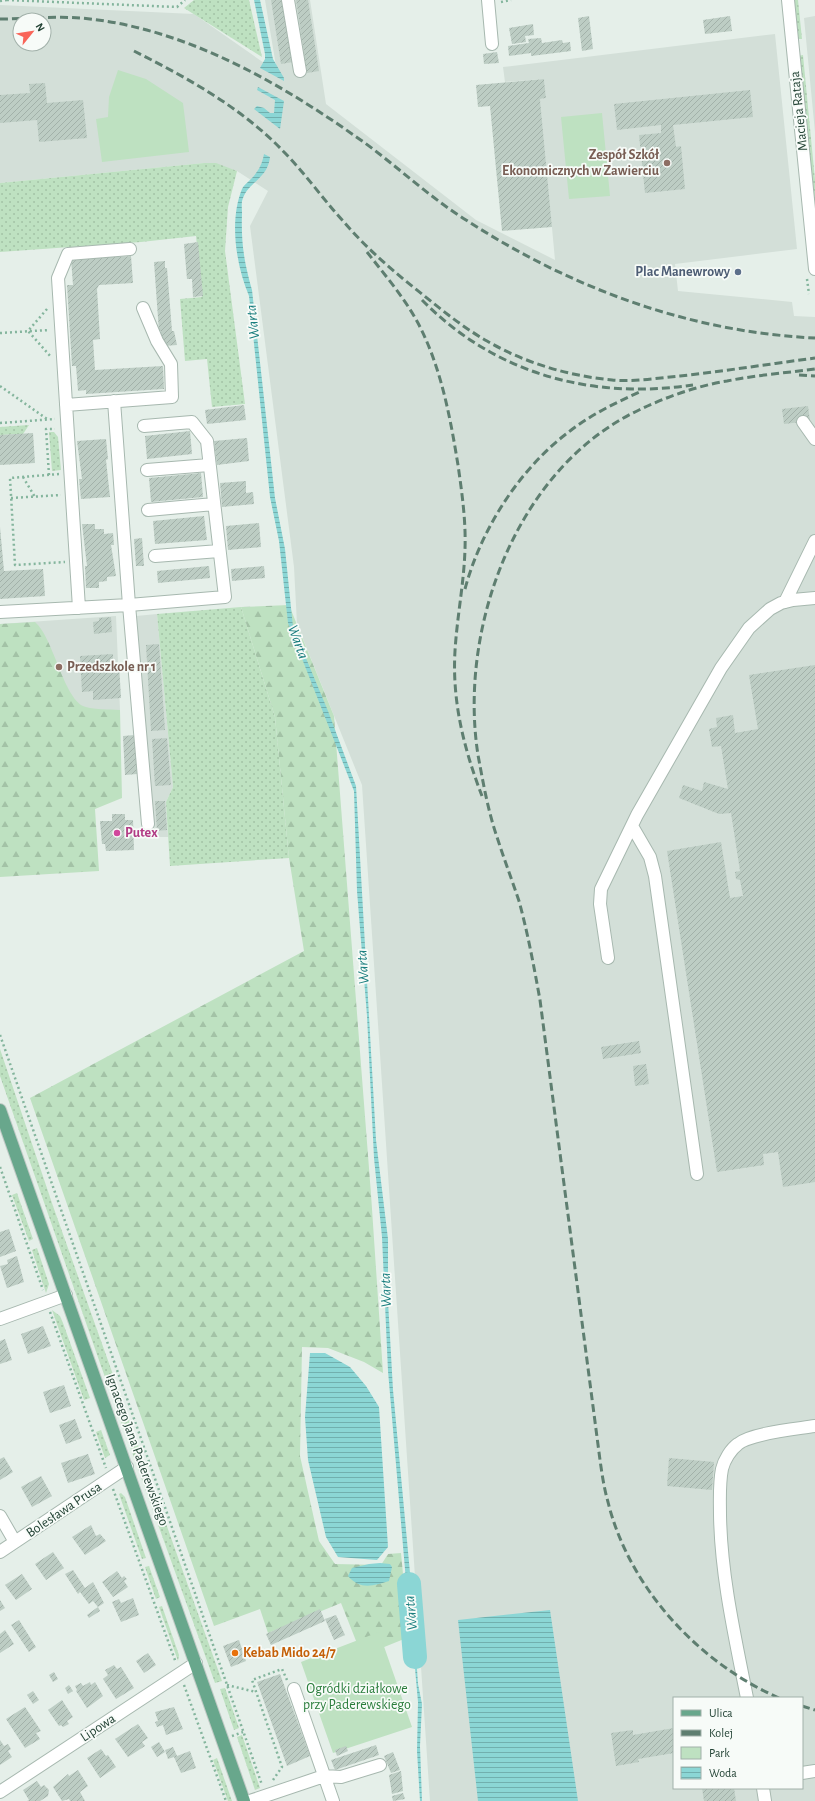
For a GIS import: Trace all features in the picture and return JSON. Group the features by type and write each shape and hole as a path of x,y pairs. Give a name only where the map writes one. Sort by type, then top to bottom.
{"main road":[{"name":"Ignacego Jana Paderewskiego","path":"0,1110 244,1801"}],"street":[{"path":"288,0 300,71"},
{"name":"Macieja Rataja","path":"788,0 815,269"},
{"path":"492,1 492,44"},
{"path":"79,608 58,297 58,278 68,254 130,249"},
{"path":"66,405 172,396 171,364 157,341 143,308"},
{"path":"114,401 129,605 148,824"},
{"path":"0,612 129,605 225,597 207,441 192,422 144,426"},
{"path":"803,422 815,439"},
{"path":"147,470 209,465"},
{"path":"148,510 214,504"},
{"path":"785,602 815,541"},
{"path":"155,556 219,551"},
{"path":"608,958 599,896 632,826 717,675 737,643 760,617 770,609 785,602 815,598"},
{"path":"632,826 650,857 655,876 697,1174"},
{"path":"0,1319 66,1295"},
{"path":"747,1697 726,1589 720,1538 720,1490 722,1468 730,1453 739,1443 755,1436 815,1426"},
{"name":"Bolesława Prusa","path":"0,1552 127,1467"},
{"path":"0,1516 15,1542"},
{"name":"Lipowa","path":"0,1792 196,1663"},
{"path":"294,1689 333,1801"},
{"path":"250,1801 265,1793 324,1776 341,1777 380,1765"},
{"path":"803,1773 815,1771"},
{"path":"763,1789 765,1801"}],"path":[{"path":"0,1 16,0 178,7 185,0"},
{"path":"492,1 511,0"},
{"path":"28,331 58,297"},
{"path":"0,333 61,329"},
{"path":"28,331 63,371"},
{"path":"0,386 47,420"},
{"path":"0,423 66,418"},
{"path":"49,475 46,429 54,428 57,431"},
{"path":"64,474 10,478 15,565 70,562"},
{"path":"23,477 35,497"},
{"path":"11,498 65,494"},
{"path":"0,1035 265,1793"},
{"path":"0,1167 43,1292"},
{"path":"51,1312 141,1569"},
{"path":"252,1680 282,1767 265,1793"},
{"path":"227,1685 256,1692"}],"shaded area":[{"path":"265,0 310,0 326,104 476,220 555,260 540,99 546,98 544,79 505,82 503,67 775,34 797,249 675,264 678,291 792,302 794,316 815,317 815,1801 430,1801 362,785 297,624 294,567 250,226 268,191 237,171 204,163 0,183 0,5 194,14 277,72"},
{"path":"815,16 815,132 804,18"},
{"path":"157,614 173,787 166,802 168,837 155,837 136,616"},
{"name":"Przedszkole nr 1","path":"116,616 120,710 0,719 0,624"}],"green space":[{"path":"194,0 249,0 262,57 184,8"},
{"path":"793,0 798,0 802,39 798,39"},
{"path":"803,55 815,180 814,208 798,56"},
{"path":"118,70 146,79 183,103 189,152 102,162 96,119 108,117 109,97"},
{"path":"602,113 610,196 569,199 561,117"},
{"path":"216,163 237,171 228,207 225,251 245,404 212,407 207,359 185,361 180,299 202,297 196,236 141,242 0,252 0,183"},
{"path":"29,425 23,434 0,435 0,427"},
{"path":"49,432 54,432 58,437 61,470 52,471"},
{"path":"289,605 334,716 371,1194 383,1373 364,1362 328,1348 302,1347 300,1456 319,1541 335,1564 381,1565 388,1554 401,1553 409,1637 362,1656 341,1603 268,1633 260,1609 214,1626 30,1098 304,951 289,858 275,717 241,607"},
{"path":"241,607 275,717 289,858 170,866 166,802 173,787 157,614"},
{"path":"35,622 42,630 48,641 65,682 71,694 78,703 90,708 120,710 122,798 95,809 99,871 0,877 0,624"},
{"path":"0,1049 53,1206 222,1681 215,1683 101,1366 0,1076"},
{"path":"17,1193 33,1239 29,1241 12,1195"},
{"path":"37,1248 49,1284 46,1293 32,1250"},
{"path":"52,1310 60,1316 90,1398 84,1400"},
{"path":"101,1430 110,1455 105,1458 96,1432"},
{"path":"121,1493 125,1497 146,1558 142,1559 119,1494"},
{"path":"149,1566 160,1597 156,1599 145,1567"},
{"path":"162,1606 179,1655 178,1661 159,1607"},
{"name":"Ogródki działkowe przy Paderewskiego","path":"379,1632 412,1727 333,1753 301,1662"},
{"path":"225,1688 239,1728 234,1730 220,1689"},
{"path":"242,1735 260,1788 255,1790 237,1737"},
{"path":"217,1758 232,1801 228,1801 213,1760"}],"water":[{"path":"254,0 260,0 273,59 284,78 284,81 260,68 265,59 265,54"},
{"path":"258,87 284,101 280,129 254,109 257,106 264,108 270,113 274,113 275,100 257,90"},
{"path":"264,154 270,157 269,164 262,175 249,188 242,200 243,243 245,261 252,290 275,498 285,549 293,627 328,711 356,786 376,1140 388,1239 388,1301 393,1390 414,1616 409,1616 388,1371 382,1237 374,1158 367,1016 357,891 354,791 288,623 279,541 270,497 249,296 244,284 236,243 236,215 242,189 261,165"},
{"path":"310,1353 325,1353 350,1367 366,1386 379,1407 388,1547 377,1560 338,1557 326,1537 308,1460 305,1417"},
{"path":"380,1563 390,1564 392,1567 389,1581 367,1586 357,1583 348,1576 352,1568"},
{"path":"550,1610 578,1801 478,1801 458,1620"},
{"path":"411,1624 414,1624 418,1684 422,1704 420,1746 422,1801 420,1801 417,1751 418,1702"}],"building":[{"path":"271,0 283,0 293,62 281,64"},
{"path":"296,0 308,0 319,71 307,73"},
{"path":"589,16 593,49 582,51 578,18"},
{"path":"730,16 732,31 705,34 703,20"},
{"path":"533,24 534,35 525,36 526,42 512,44 509,28"},
{"path":"541,38 542,43 562,40 563,43 570,42 571,51 531,56 531,53 509,56 508,46 529,43 528,39"},
{"path":"497,52 499,63 484,64 483,54"},
{"path":"544,79 546,98 540,99 552,227 502,231 490,106 478,107 476,85"},
{"path":"45,83 47,103 83,100 87,138 39,142 37,120 0,123 0,95 30,93 29,84"},
{"name":"Zespół Szkół Ekonomicznych w Zawierciu","path":"750,90 753,117 673,125 676,147 681,146 685,189 645,193 639,135 661,133 661,125 617,130 614,104"},
{"path":"198,242 203,296 193,297 192,279 187,279 184,244"},
{"path":"117,253 118,257 131,256 133,283 99,285 97,289 100,339 93,340 95,370 163,366 164,389 86,394 86,390 78,391 76,366 72,366 67,285 73,285 71,259"},
{"path":"165,261 165,268 167,268 172,331 174,331 177,345 164,346 163,339 161,339 161,331 159,332 154,262"},
{"path":"244,405 246,420 207,424 205,410"},
{"path":"808,406 810,421 784,424 782,409"},
{"path":"190,431 192,454 147,459 145,436"},
{"path":"33,433 35,463 0,465 0,435"},
{"path":"247,438 249,461 217,465 214,441"},
{"path":"106,439 108,459 106,460 110,497 81,499 79,479 82,479 77,441"},
{"path":"201,473 203,497 151,502 149,478"},
{"path":"246,481 246,493 253,492 254,504 222,507 220,483"},
{"path":"204,516 207,540 155,544 153,521"},
{"path":"259,523 261,547 228,550 226,526"},
{"path":"82,524 95,524 95,529 104,529 104,534 113,533 114,545 111,545 116,576 107,577 107,581 99,582 99,588 86,588 85,566 87,566"},
{"path":"0,527 4,571 43,569 45,596 0,599"},
{"path":"142,538 144,566 136,566 134,539"},
{"path":"209,566 210,578 158,583 157,571"},
{"path":"264,566 265,578 232,581 231,569"},
{"path":"111,617 112,632 94,634 93,622 99,621 99,618"},
{"path":"159,644 165,730 151,731 146,645"},
{"path":"113,654 113,664 119,664 121,698 93,700 93,691 82,692 80,656"},
{"path":"815,665 815,1182 783,1187 778,1152 763,1154 764,1165 717,1172 667,851 721,842 730,898 743,896 740,880 736,879 735,872 740,871 731,813 719,814 679,798 683,785 702,791 704,782 728,789 721,746 712,747 709,729 717,727 716,718 733,715 735,733 758,729 749,675"},
{"path":"135,735 137,774 125,775 123,736"},
{"path":"167,738 171,785 155,786 152,739"},
{"path":"155,801 165,801 167,830 157,831"},
{"name":"Putex","path":"112,814 125,814 125,820 133,820 134,850 106,851 105,844 102,844 100,821 112,821"},
{"path":"639,1041 641,1053 603,1059 601,1047"},
{"path":"646,1064 649,1084 635,1086 633,1066"},
{"path":"9,1229 16,1251 0,1257 0,1232"},
{"path":"17,1256 24,1282 7,1288 0,1266 8,1264 7,1260"},
{"path":"43,1326 51,1346 28,1354 21,1334"},
{"path":"5,1339 12,1360 0,1364 0,1341"},
{"path":"64,1385 71,1406 50,1413 43,1392"},
{"path":"75,1419 82,1438 66,1444 59,1425"},
{"path":"88,1454 95,1474 68,1483 61,1463"},
{"path":"4,1457 13,1472 0,1480 0,1459"},
{"path":"669,1458 714,1462 712,1490 667,1486"},
{"path":"41,1476 52,1496 32,1507 21,1487"},
{"path":"91,1525 96,1536 100,1534 106,1541 85,1555 72,1537"},
{"path":"53,1552 64,1568 46,1580 35,1564"},
{"path":"73,1570 85,1588 93,1582 104,1603 98,1607 93,1601 89,1604 80,1592 78,1594 65,1574"},
{"path":"117,1571 122,1578 124,1576 127,1579 124,1581 128,1587 113,1597 102,1582"},
{"path":"22,1574 32,1589 16,1600 5,1585"},
{"path":"133,1598 139,1615 121,1622 112,1602 119,1599 121,1603"},
{"path":"0,1600 5,1608 0,1611"},
{"path":"98,1607 100,1611 89,1618 87,1615"},
{"path":"320,1609 325,1621 271,1645 266,1634"},
{"path":"336,1615 345,1635 334,1640 325,1619"},
{"path":"19,1620 36,1647 29,1652 11,1625"},
{"path":"5,1630 14,1644 0,1653 0,1634"},
{"name":"Kebab Mido 24/7","path":"239,1640 246,1661 231,1667 223,1646"},
{"path":"148,1653 156,1665 144,1673 136,1661"},
{"path":"114,1665 117,1669 121,1667 134,1688 116,1699 103,1679 108,1675 105,1670"},
{"path":"54,1672 58,1679 53,1682 49,1675"},
{"path":"280,1674 310,1756 287,1766 257,1682"},
{"path":"90,1682 91,1685 95,1682 103,1696 87,1708 76,1691 75,1686 81,1683 83,1686"},
{"path":"69,1685 73,1691 68,1694 65,1688"},
{"path":"33,1691 39,1700 33,1704 27,1695"},
{"path":"62,1700 73,1717 67,1721 69,1724 63,1727 61,1725 59,1726 48,1710"},
{"path":"25,1707 41,1731 36,1733 40,1739 25,1748 6,1719"},
{"path":"174,1707 183,1729 166,1735 163,1725 157,1727 155,1722 158,1721 155,1712"},
{"path":"138,1724 148,1738 142,1742 145,1746 128,1757 115,1739"},
{"path":"673,1728 673,1753 638,1759 639,1762 616,1766 611,1733 633,1730 633,1735"},
{"path":"0,1740 4,1746 8,1744 11,1749 8,1751 12,1757 0,1765"},
{"path":"159,1742 165,1752 157,1757 151,1747"},
{"path":"376,1745 379,1755 335,1770 331,1760"},
{"path":"346,1746 348,1751 337,1756 335,1750"},
{"path":"173,1747 177,1756 190,1751 196,1768 181,1773 174,1757 168,1759 165,1750"},
{"path":"101,1749 106,1756 108,1755 116,1767 100,1778 87,1758"},
{"path":"393,1752 400,1770 391,1773 384,1756"},
{"path":"78,1770 88,1786 80,1792 85,1801 70,1801 69,1799 62,1801 53,1787 68,1774 69,1776"},
{"path":"401,1771 403,1791 392,1794 389,1775"},
{"path":"37,1781 41,1787 44,1785 49,1790 48,1796 40,1801 27,1801 29,1800 23,1790"},
{"path":"702,1789 734,1789 736,1801 704,1801"},
{"path":"403,1793 405,1799 393,1801 392,1796"}],"waterway":[{"name":"Warta","path":"409,1584 415,1657"}],"railway":[{"path":"0,19 61,17 81,18 118,23 155,32 190,44 225,59 292,95 369,146 423,189 466,220 506,244 589,286 677,316 722,327 768,334 815,338"},
{"path":"134,51 213,95 250,121 267,135 291,159 352,231 391,268 462,325 478,336 517,356 564,372 612,380 646,380 815,358"},
{"path":"367,252 400,295 418,323 439,374 452,428 465,528 462,587 455,651 455,689 457,707 465,743 482,796"},
{"path":"422,300 450,326 481,347 513,363 547,376 582,384 618,388 655,389 693,385"},
{"path":"777,1697 750,1683 721,1665 695,1643 671,1619 650,1593 632,1564 618,1534 608,1502 600,1460 540,1000 519,901 502,853 486,796 478,755 474,706 478,655 488,605 505,556 529,510 560,470 596,436 639,410 682,392 716,383 749,377 815,369"},
{"path":"799,375 815,376"},
{"path":"465,589 481,544 492,522 519,481 535,463 552,446 578,425 605,409 642,391"},
{"path":"803,1706 815,1710"}],"place":[{"name":"Zespół Szkół Ekonomicznych w Zawierciu","path":"667,163"},
{"name":"Plac Manewrowy","path":"738,272"},
{"name":"Przedszkole nr 1","path":"59,667"},
{"name":"Putex","path":"117,833"},
{"name":"Kebab Mido 24/7","path":"235,1653"}]}
